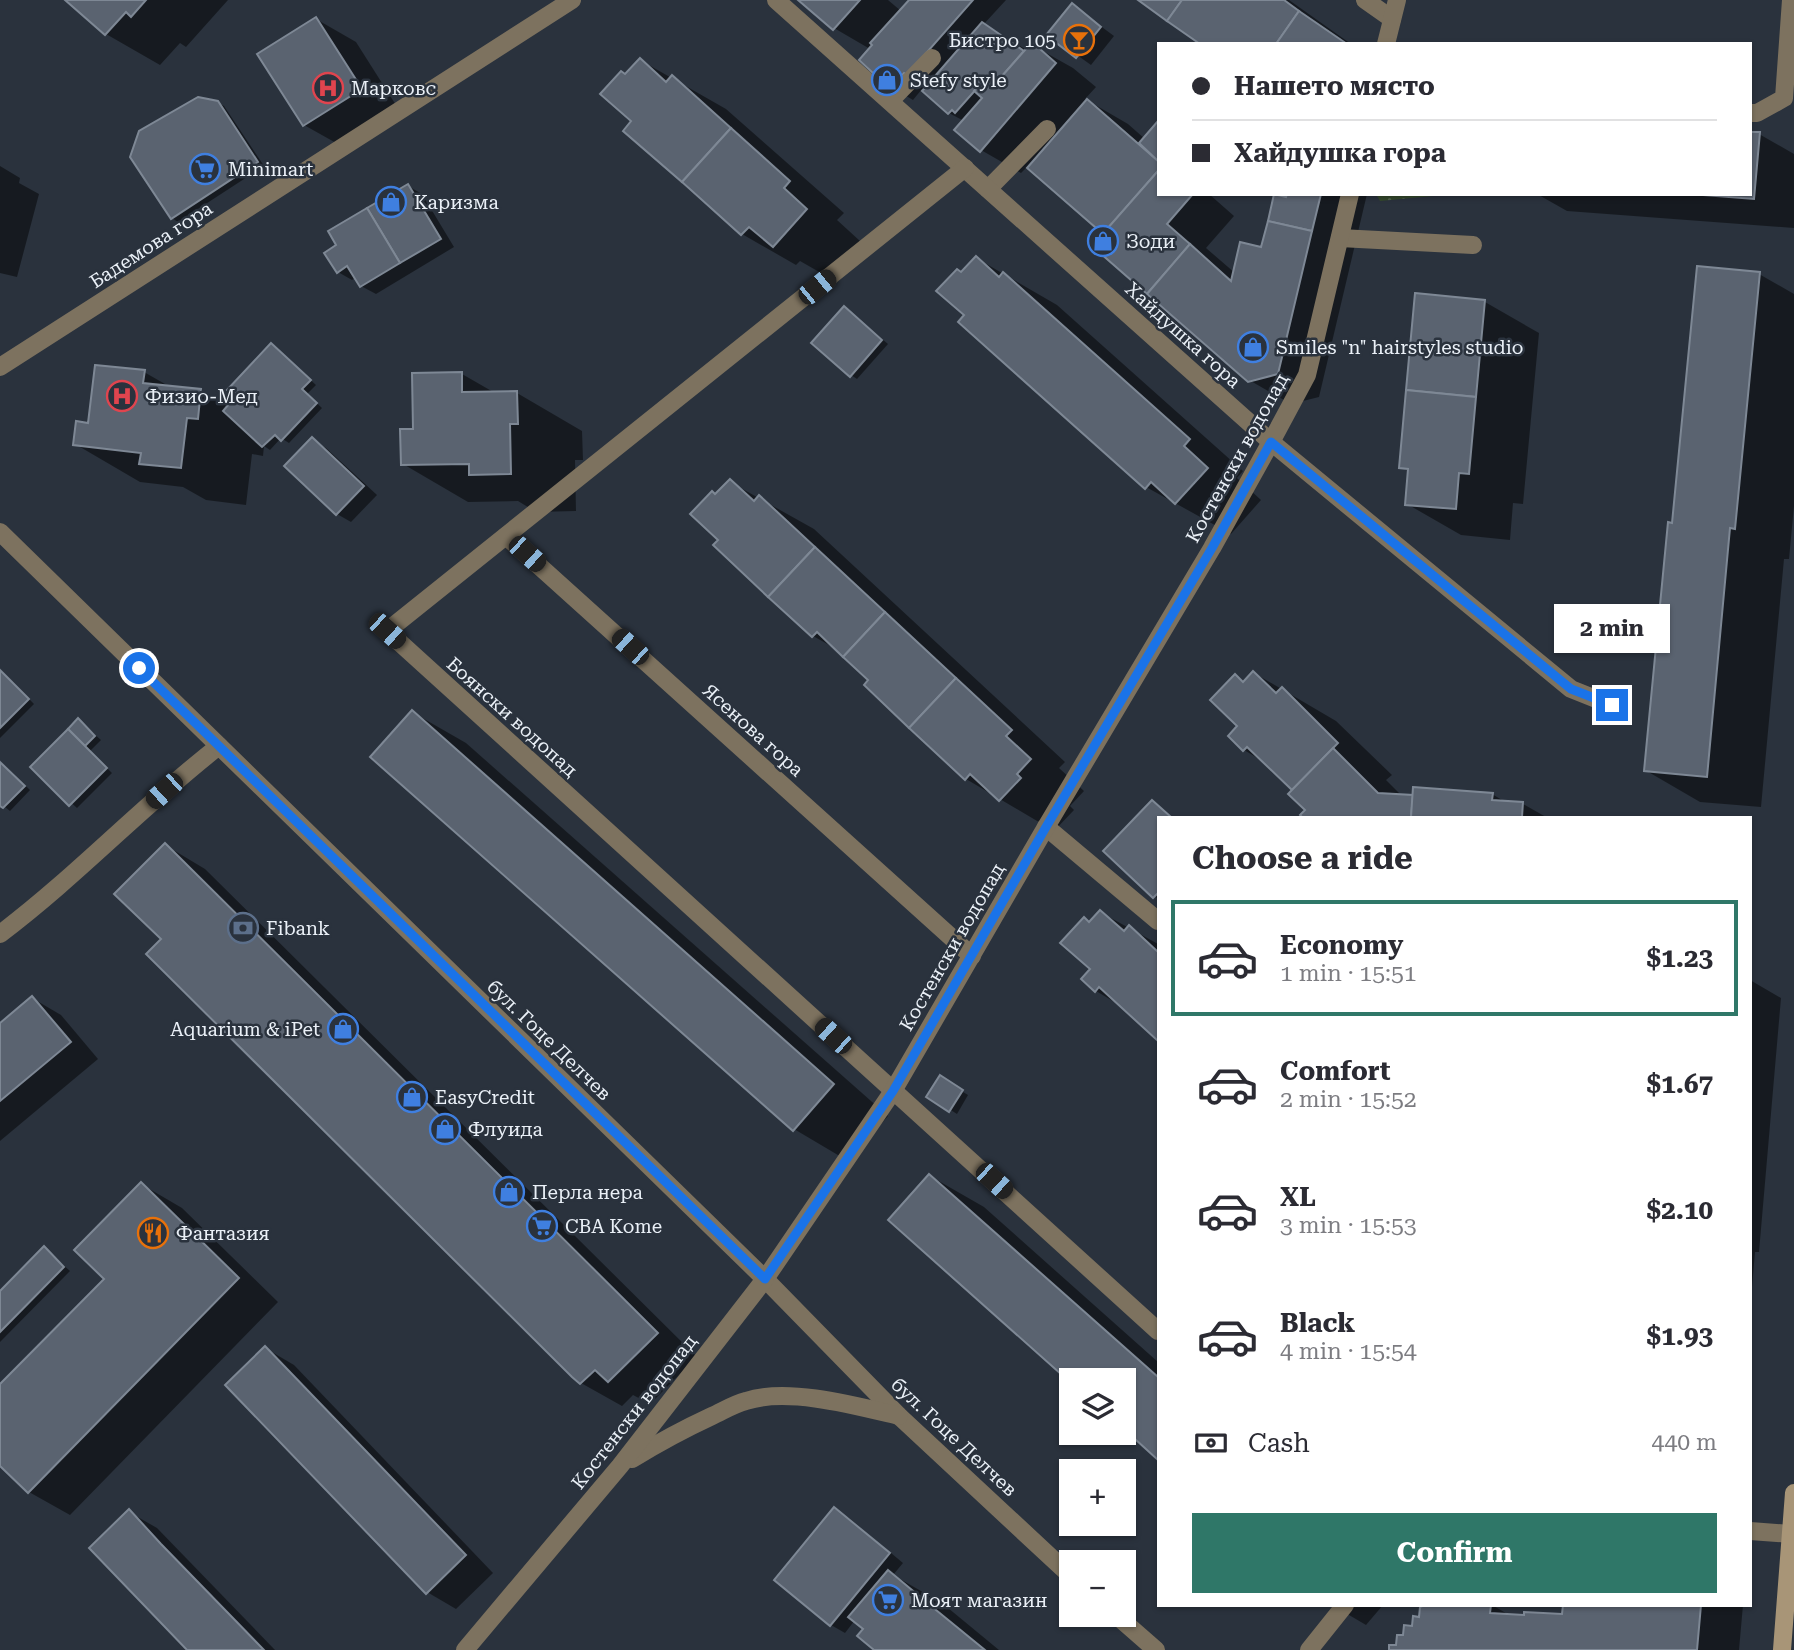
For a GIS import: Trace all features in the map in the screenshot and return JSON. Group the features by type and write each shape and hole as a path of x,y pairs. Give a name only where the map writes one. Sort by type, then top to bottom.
{"main road":[{"path":"1782,1650 1794,1493"}],"street":[{"name":"Бадемова гора","path":"0,367 572,0"},
{"name":"Хайдушка гора","path":"776,0 1271,442 1571,689 1612,705"},
{"path":"1365,0 1392,19"},
{"path":"1386,42 1397,0"},
{"path":"1752,113 1757,113 1784,98 1791,0"},
{"path":"890,101 932,58"},
{"path":"988,189 1047,129"},
{"name":"Боянски водопад","path":"965,168 387,631 1157,1330"},
{"name":"Костенски водопад","path":"465,1650 620,1466 765,1279 893,1091 1046,827 1136,679 1307,375 1350,196"},
{"path":"1340,238 1473,245"},
{"name":"бул. Гоце Делчев","path":"0,532 765,1279 899,1416 1059,1565"},
{"name":"Ясенова гора","path":"506,536 972,956"},
{"path":"0,934 37,905 178,778 219,746"},
{"path":"1046,827 1157,920"},
{"path":"620,1466 664,1438 747,1400 767,1397 801,1398 899,1416"},
{"path":"1752,1531 1791,1534"},
{"path":"1309,1650 1343,1607"},
{"path":"1130,1627 1156,1650"}],"green space":[{"path":"1377,196 1433,196 1380,201"}],"building":[{"path":"65,0 146,0 131,17 126,12 105,35"},
{"path":"798,0 860,0 833,30"},
{"path":"909,0 973,0 907,75 904,73 890,89 859,60 872,45 870,43"},
{"path":"1138,0 1182,0 1167,21"},
{"path":"1182,0 1284,0 1299,11 1277,42 1197,42 1167,21"},
{"path":"1072,3 1101,27 1076,58 1046,35"},
{"path":"1299,11 1344,42 1277,42"},
{"path":"316,17 362,89 303,126 257,54"},
{"path":"982,22 1024,51 995,84 987,77 955,113 952,110 948,114 922,91"},
{"path":"1032,42 1056,63 980,152 954,130 982,98 974,91 987,77 995,84"},
{"path":"640,58 666,82 672,75 731,128 682,182 623,131 631,121 600,94 621,71 625,74"},
{"path":"198,97 218,101 258,162 171,219 130,157 139,131"},
{"path":"1087,99 1157,160 1157,172 1103,234 1027,168"},
{"path":"1157,122 1157,160 1139,143"},
{"path":"731,128 790,181 784,188 807,209 773,247 749,227 741,235 682,182"},
{"path":"1752,132 1760,132 1754,199 1716,196 1752,196"},
{"path":"1157,172 1157,196 1191,196 1167,224 1190,244 1147,294 1092,246"},
{"path":"408,184 441,239 400,263 367,208"},
{"path":"1274,196 1321,196 1312,231 1268,221"},
{"path":"367,208 400,263 360,287 347,266 337,273 324,253 336,245 328,231"},
{"path":"1268,221 1312,231 1278,374 1248,382 1147,294 1190,244 1231,281 1240,242 1261,247"},
{"path":"976,256 999,277 1003,272 1190,439 1184,446 1208,468 1175,504 1151,482 1145,489 958,322 964,315 936,291 957,269 961,272"},
{"path":"1697,266 1760,272 1735,529 1730,528 1707,777 1644,771 1668,522 1672,523"},
{"path":"1415,293 1485,300 1476,397 1406,390"},
{"path":"844,306 882,340 850,377 811,343"},
{"path":"271,343 311,380 302,389 317,403 281,441 275,435 262,447 223,411 235,397 227,390"},
{"path":"95,365 145,370 143,383 201,389 198,419 187,418 181,468 139,464 141,453 73,445 76,421 88,423"},
{"path":"462,372 462,392 517,391 518,424 510,424 511,474 469,475 469,464 401,465 400,429 413,429 412,373"},
{"path":"1406,390 1476,397 1469,474 1459,473 1456,509 1405,505 1408,469 1399,468"},
{"path":"312,437 364,486 336,515 284,466"},
{"path":"730,479 754,501 759,495 815,547 768,597 713,545 718,540 690,514 712,491 715,494"},
{"path":"815,547 885,612 843,657 817,632 812,637 768,597"},
{"path":"885,612 956,678 909,728 864,685 868,680 843,657"},
{"path":"0,670 29,699 0,728"},
{"path":"1253,671 1276,693 1282,687 1338,743 1292,790 1247,747 1243,751 1228,736 1237,726 1210,700 1235,674 1243,682"},
{"path":"956,678 1012,730 1006,736 1031,759 1017,774 1021,778 999,801 970,774 965,780 909,728"},
{"path":"412,710 834,1084 793,1131 370,757"},
{"path":"78,718 95,736 85,746 68,729"},
{"path":"68,729 107,768 69,806 30,767"},
{"path":"1333,748 1378,793 1413,795 1411,816 1301,816 1305,810 1288,794"},
{"path":"0,762 25,786 3,808 0,806"},
{"path":"1413,787 1493,793 1492,800 1523,802 1522,816 1411,816"},
{"path":"1152,800 1170,816 1157,816 1157,894 1153,898 1103,851"},
{"path":"165,843 658,1333 608,1382 595,1370 580,1384 572,1377 146,954 161,939 114,894"},
{"path":"1100,910 1124,931 1129,925 1157,951 1157,1040 1099,987 1095,992 1081,979 1090,969 1060,943 1084,917 1089,922"},
{"path":"32,996 71,1042 0,1101 0,1023"},
{"path":"940,1075 963,1090 949,1112 926,1097"},
{"path":"929,1174 1157,1376 1157,1459 1136,1440 1136,1368 1059,1368 1059,1372 888,1220"},
{"path":"141,1182 239,1278 28,1493 0,1466 0,1384 104,1279 74,1250"},
{"path":"44,1246 64,1267 0,1332 0,1291"},
{"path":"265,1346 466,1555 426,1594 225,1385"},
{"path":"834,1507 890,1553 830,1626 774,1580"},
{"path":"129,1509 264,1650 187,1650 89,1548"},
{"path":"888,1570 985,1650 874,1650 857,1636 863,1629 848,1617"},
{"path":"1420,1607 1491,1607 1490,1613 1524,1615 1524,1612 1562,1614 1563,1607 1701,1607 1697,1650 1389,1650 1389,1645 1396,1645 1397,1635 1403,1635 1404,1625 1412,1626 1413,1616 1419,1617"}],"place":[{"name":"Бистро 105","path":"1079,40"},
{"name":"Stefy style","path":"887,80"},
{"name":"Марковс","path":"328,88"},
{"name":"Minimart","path":"205,169"},
{"name":"Каризма","path":"391,202"},
{"name":"Зоди","path":"1103,241"},
{"name":"Smiles \"n\" hairstyles studio","path":"1253,347"},
{"name":"Физио-Мед","path":"122,396"},
{"name":"Fibank","path":"243,928"},
{"name":"Aquarium & iPet","path":"343,1029"},
{"name":"EasyCredit","path":"412,1097"},
{"name":"Флуида","path":"445,1129"},
{"name":"Перла нера","path":"509,1192"},
{"name":"CBA Kome","path":"542,1226"},
{"name":"Фантазия","path":"153,1233"},
{"name":"Моят магазин","path":"888,1600"}],"route":[{"path":"139,668 765,1279 893,1091 1212,548 1271,442 1571,689 1612,705"}]}
